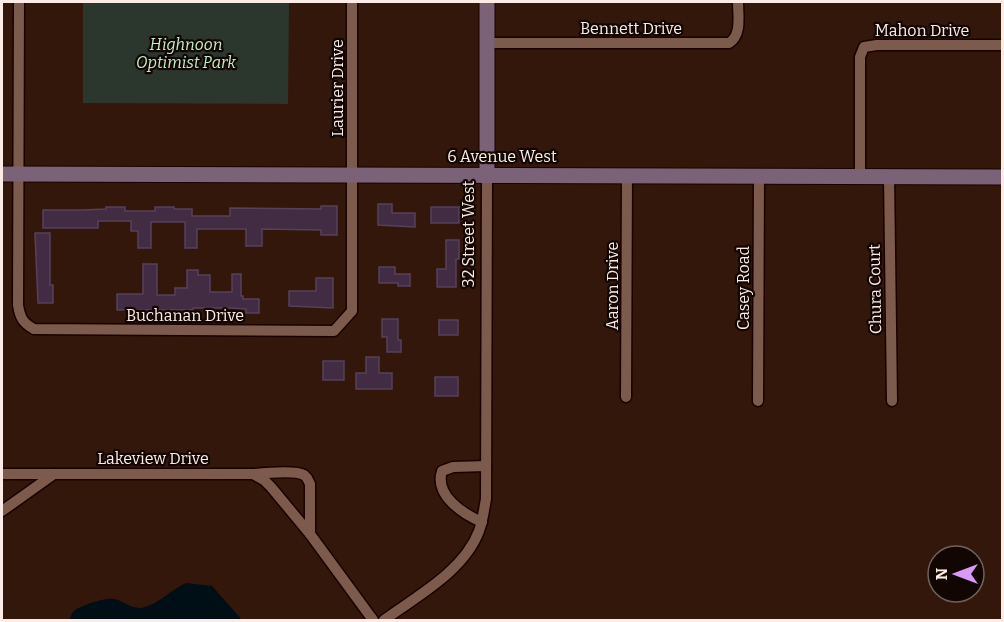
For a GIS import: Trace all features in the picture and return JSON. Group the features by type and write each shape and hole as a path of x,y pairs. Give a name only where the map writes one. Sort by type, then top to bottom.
{"street":[{"path":"18,174 19,2"},
{"name":"Laurier Drive","path":"352,2 352,174"},
{"name":"32 Street West","path":"384,621 438,581 459,562 478,533 486,499 487,2"},
{"name":"Bennett Drive","path":"487,43 729,43 738,33 738,2"},
{"name":"Mahon Drive","path":"860,176 860,57 864,47 877,45 1002,45"},
{"name":"6 Avenue West","path":"2,174 1002,177"},
{"name":"Buchanan Drive","path":"18,174 19,316 25,324 34,329 334,331 352,311 352,174"},
{"name":"Aaron Drive","path":"626,397 627,175"},
{"name":"Casey Road","path":"758,401 759,176"},
{"name":"Chura Court","path":"889,176 892,401"},
{"path":"482,522 460,511 443,489 440,478 442,471 453,467 486,466"},
{"name":"Lakeview Drive","path":"2,474 302,474 307,477 310,484 310,534"},
{"path":"2,511 54,474"},
{"path":"253,474 271,487 310,534 373,621"}],"green space":[{"name":"Highnoon Optimist Park","path":"83,2 289,2 288,104 83,103"}],"shaded area":[{"path":"186,583 212,586 242,620 69,620 76,610 105,599 118,600 136,608 145,607"}],"building":[{"path":"378,204 392,204 392,213 415,213 415,227 378,225"},
{"path":"321,206 337,206 337,235 321,235 321,230 262,229 262,246 246,246 246,229 197,229 197,248 185,248 185,222 151,222 151,248 138,248 138,231 131,231 131,221 98,221 98,228 43,228 43,210 125,207 125,211 155,211 155,207 174,207 174,209 192,209 192,216 230,216 230,208 321,209"},
{"path":"431,207 459,207 459,223 431,223"},
{"path":"35,233 50,233 50,285 53,285 53,303 38,303"},
{"path":"446,240 459,240 456,287 437,287 437,269 446,269"},
{"path":"143,264 157,264 157,295 175,295 175,288 187,288 187,270 198,270 198,275 210,275 210,292 232,292 232,274 241,274 241,296 243,299 259,299 259,313 246,313 246,309 231,308 117,310 117,294 143,294"},
{"path":"379,267 395,267 395,274 410,274 410,286 398,286 398,283 379,283"},
{"path":"316,278 333,278 333,308 289,306 289,291 316,291"},
{"path":"382,319 398,319 398,340 401,340 401,352 387,352 387,337 382,337"},
{"path":"439,320 458,320 458,335 439,335"},
{"path":"366,357 379,357 379,373 392,373 392,389 356,389 356,373 366,373"},
{"path":"323,361 344,361 344,380 323,380"},
{"path":"435,377 458,377 458,396 435,396"}]}
